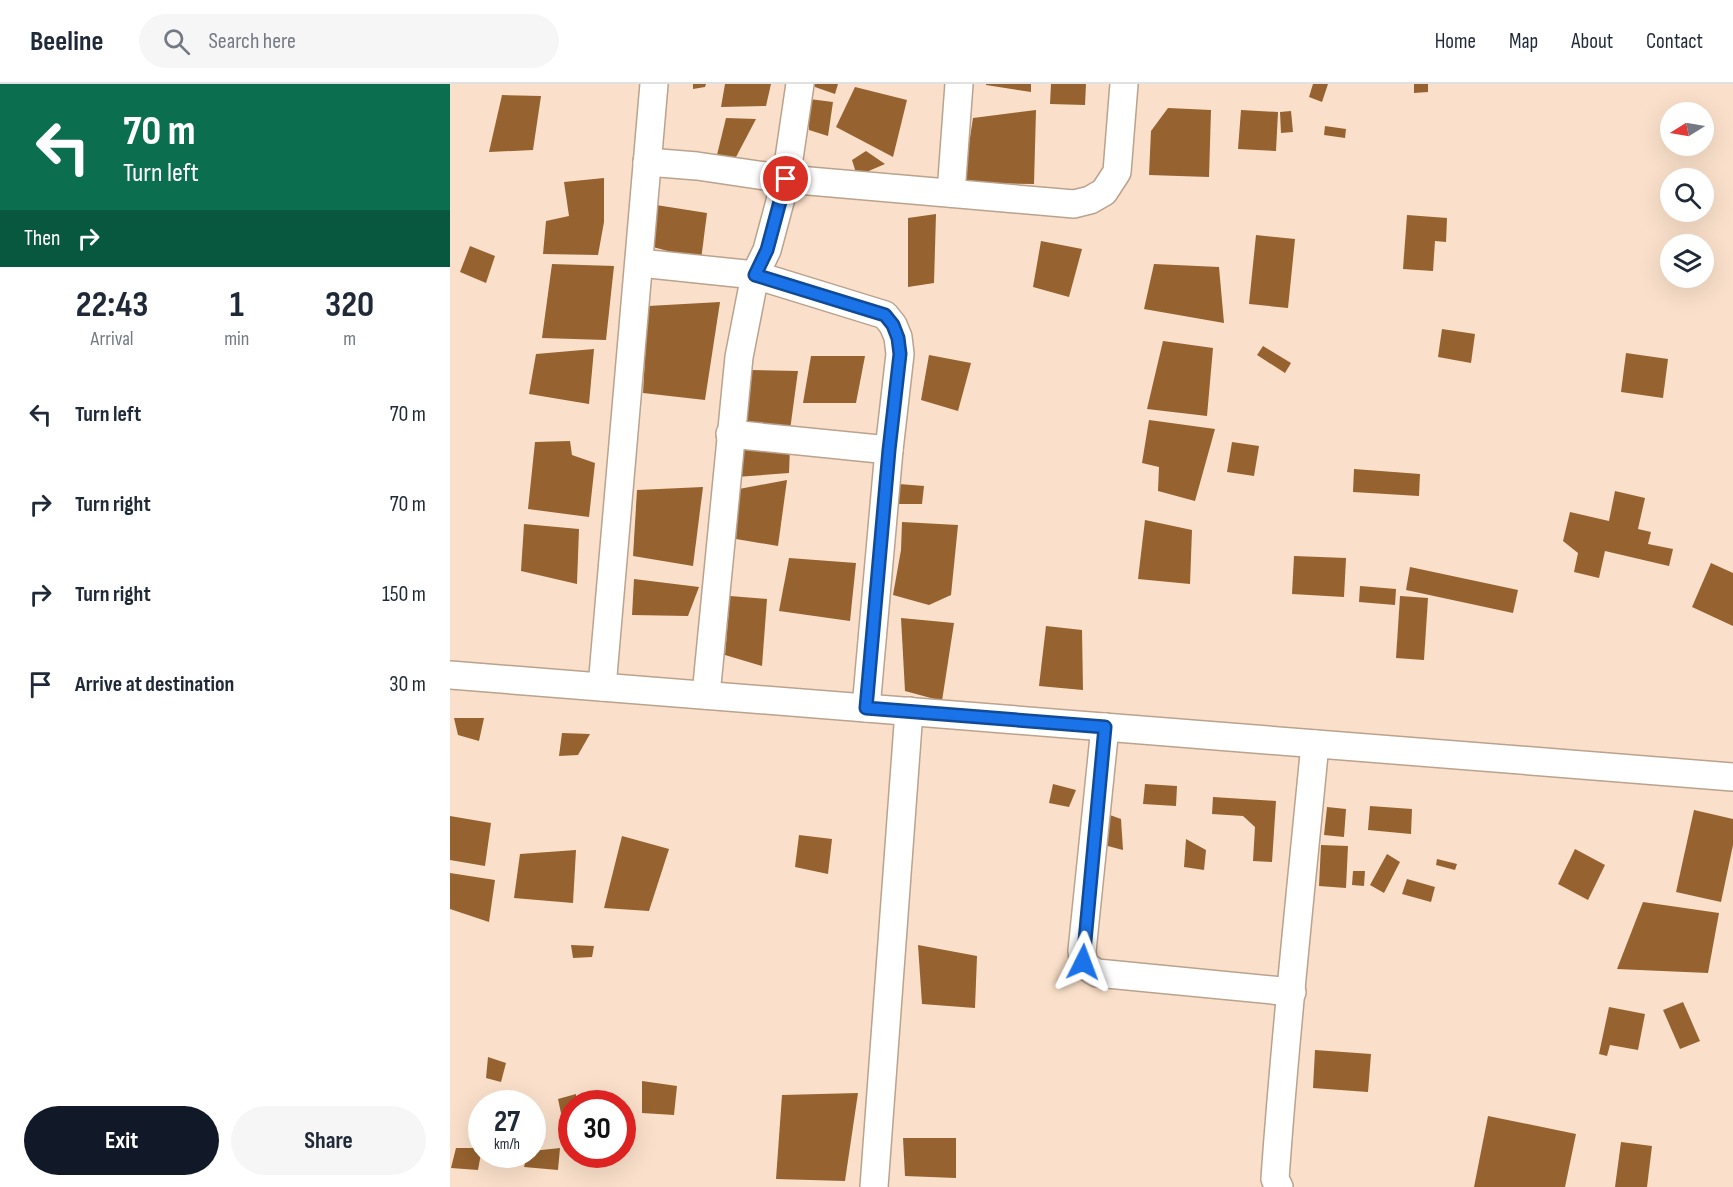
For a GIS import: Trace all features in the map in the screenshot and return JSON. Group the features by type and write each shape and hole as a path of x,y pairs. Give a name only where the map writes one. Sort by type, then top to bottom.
{"street":[{"path":"602,687 654,84"},
{"path":"706,695 739,357 755,275 767,250 786,179 800,84"},
{"path":"951,194 959,84"},
{"path":"647,162 697,166 786,179 1074,204 1090,200 1104,192 1117,172 1124,84"},
{"path":"640,263 755,275 885,315 893,325 898,338 900,354 866,708"},
{"path":"730,434 889,450"},
{"path":"450,675 1733,777"},
{"path":"874,1187 909,711"},
{"path":"1105,727 1083,962 1097,973 1292,992"},
{"path":"1279,1187 1275,1179 1282,1069 1292,992 1315,744"}],"building":[{"path":"693,84 706,84 705,87 693,89"},
{"path":"725,84 771,84 766,106 721,107"},
{"path":"815,84 838,84 835,94 815,87"},
{"path":"1031,84 1031,92 986,85"},
{"path":"1051,84 1086,84 1085,105 1050,104"},
{"path":"1313,84 1328,84 1322,102 1309,97"},
{"path":"1414,84 1428,84 1428,92 1414,93"},
{"path":"855,87 907,100 893,157 836,127"},
{"path":"502,95 541,96 533,150 489,152"},
{"path":"809,99 833,102 828,136 809,130"},
{"path":"1168,108 1211,110 1209,177 1149,175 1151,131"},
{"path":"1036,110 1034,184 963,183 973,118"},
{"path":"1241,110 1278,112 1276,151 1238,149"},
{"path":"1291,111 1293,132 1281,133 1280,112"},
{"path":"726,118 756,119 735,159 716,159"},
{"path":"1325,126 1346,129 1345,138 1324,135"},
{"path":"866,151 885,164 857,176 852,160"},
{"path":"604,178 604,222 598,255 543,254 546,221 569,216 564,182"},
{"path":"656,205 707,213 701,260 653,247"},
{"path":"936,214 934,283 908,287 908,218"},
{"path":"1407,215 1447,218 1446,242 1435,241 1433,271 1403,269"},
{"path":"1256,235 1295,239 1288,308 1249,304"},
{"path":"1041,241 1082,249 1069,297 1033,287"},
{"path":"470,246 495,256 486,283 460,272"},
{"path":"552,264 614,266 606,340 542,338"},
{"path":"1154,264 1219,267 1224,323 1144,309"},
{"path":"720,302 705,400 643,393 648,306"},
{"path":"1442,329 1475,334 1471,363 1438,357"},
{"path":"1163,341 1213,348 1207,416 1147,409"},
{"path":"1263,346 1291,363 1285,373 1257,355"},
{"path":"594,349 589,404 529,394 536,354"},
{"path":"1626,353 1668,359 1663,398 1621,392"},
{"path":"929,355 971,363 958,411 921,400"},
{"path":"811,356 865,356 856,403 803,403"},
{"path":"750,370 798,371 790,430 743,423"},
{"path":"1149,420 1215,429 1195,501 1158,491 1159,467 1142,463"},
{"path":"570,441 572,455 595,463 589,517 528,509 535,442"},
{"path":"1232,442 1259,446 1254,476 1227,472"},
{"path":"736,447 790,447 789,473 736,477"},
{"path":"1354,469 1420,474 1419,496 1353,492"},
{"path":"787,480 778,546 736,539 739,489"},
{"path":"899,484 924,486 922,504 898,504"},
{"path":"703,487 693,566 633,556 637,490"},
{"path":"1615,491 1645,498 1638,529 1651,532 1648,544 1673,549 1669,566 1605,551 1599,578 1574,572 1578,553 1563,541 1570,512 1609,521"},
{"path":"1145,520 1192,530 1190,584 1138,579"},
{"path":"902,522 958,525 951,595 929,605 893,595 901,550"},
{"path":"524,524 579,529 577,584 521,571"},
{"path":"1294,556 1346,558 1344,597 1292,594"},
{"path":"789,558 856,563 850,621 779,611"},
{"path":"1711,563 1733,573 1733,626 1692,607"},
{"path":"1410,567 1518,590 1513,613 1406,590"},
{"path":"634,579 699,587 688,616 632,615"},
{"path":"1360,586 1396,589 1395,605 1359,602"},
{"path":"730,596 767,599 762,666 725,655"},
{"path":"1400,596 1428,598 1424,660 1396,658"},
{"path":"901,618 954,623 942,701 905,691"},
{"path":"1046,626 1082,630 1083,690 1039,686"},
{"path":"454,718 484,718 479,741 458,735"},
{"path":"562,733 590,734 578,755 559,756"},
{"path":"1053,784 1076,790 1069,807 1049,803"},
{"path":"1145,784 1177,786 1176,806 1143,804"},
{"path":"1213,797 1276,801 1272,862 1253,861 1255,827 1243,816 1212,814"},
{"path":"1370,806 1412,809 1411,834 1368,830"},
{"path":"1327,807 1346,809 1344,837 1324,835"},
{"path":"1694,810 1733,819 1733,845 1721,902 1676,892"},
{"path":"1107,814 1121,819 1123,850 1104,845"},
{"path":"450,816 491,823 485,866 450,860"},
{"path":"799,835 832,839 828,874 795,867"},
{"path":"622,836 669,849 649,911 604,908"},
{"path":"1186,839 1206,850 1204,870 1184,867"},
{"path":"1321,845 1348,846 1346,888 1319,886"},
{"path":"1575,849 1605,865 1588,900 1558,884"},
{"path":"576,850 573,903 514,898 520,854"},
{"path":"1387,854 1400,862 1384,893 1370,885"},
{"path":"1437,859 1457,864 1455,870 1436,865"},
{"path":"1353,871 1365,871 1364,886 1352,885"},
{"path":"450,873 495,880 489,922 450,909"},
{"path":"1407,879 1435,887 1431,902 1402,894"},
{"path":"1643,902 1719,913 1708,973 1617,969"},
{"path":"571,945 594,946 592,957 573,958"},
{"path":"918,945 977,956 975,1008 922,1004"},
{"path":"1683,1002 1700,1041 1680,1049 1663,1010"},
{"path":"1609,1007 1645,1014 1638,1050 1610,1045 1607,1056 1599,1054"},
{"path":"1315,1050 1371,1054 1368,1092 1313,1088"},
{"path":"488,1057 506,1063 501,1082 486,1078"},
{"path":"642,1081 677,1086 674,1115 642,1113"},
{"path":"858,1093 845,1181 776,1179 782,1095"},
{"path":"1488,1116 1576,1134 1565,1187 1474,1187"},
{"path":"903,1138 956,1138 956,1178 905,1176"},
{"path":"1621,1142 1652,1146 1647,1187 1615,1187"},
{"path":"456,1148 468,1148 468,1168 478,1168 478,1170 451,1168"},
{"path":"558,1148 558,1170 535,1168 546,1168 546,1150"}],"route":[{"path":"786,179 780,210 767,250 755,275 885,315 893,325 898,338 900,354 866,708 1105,727 1082,951 1083,962"}]}
